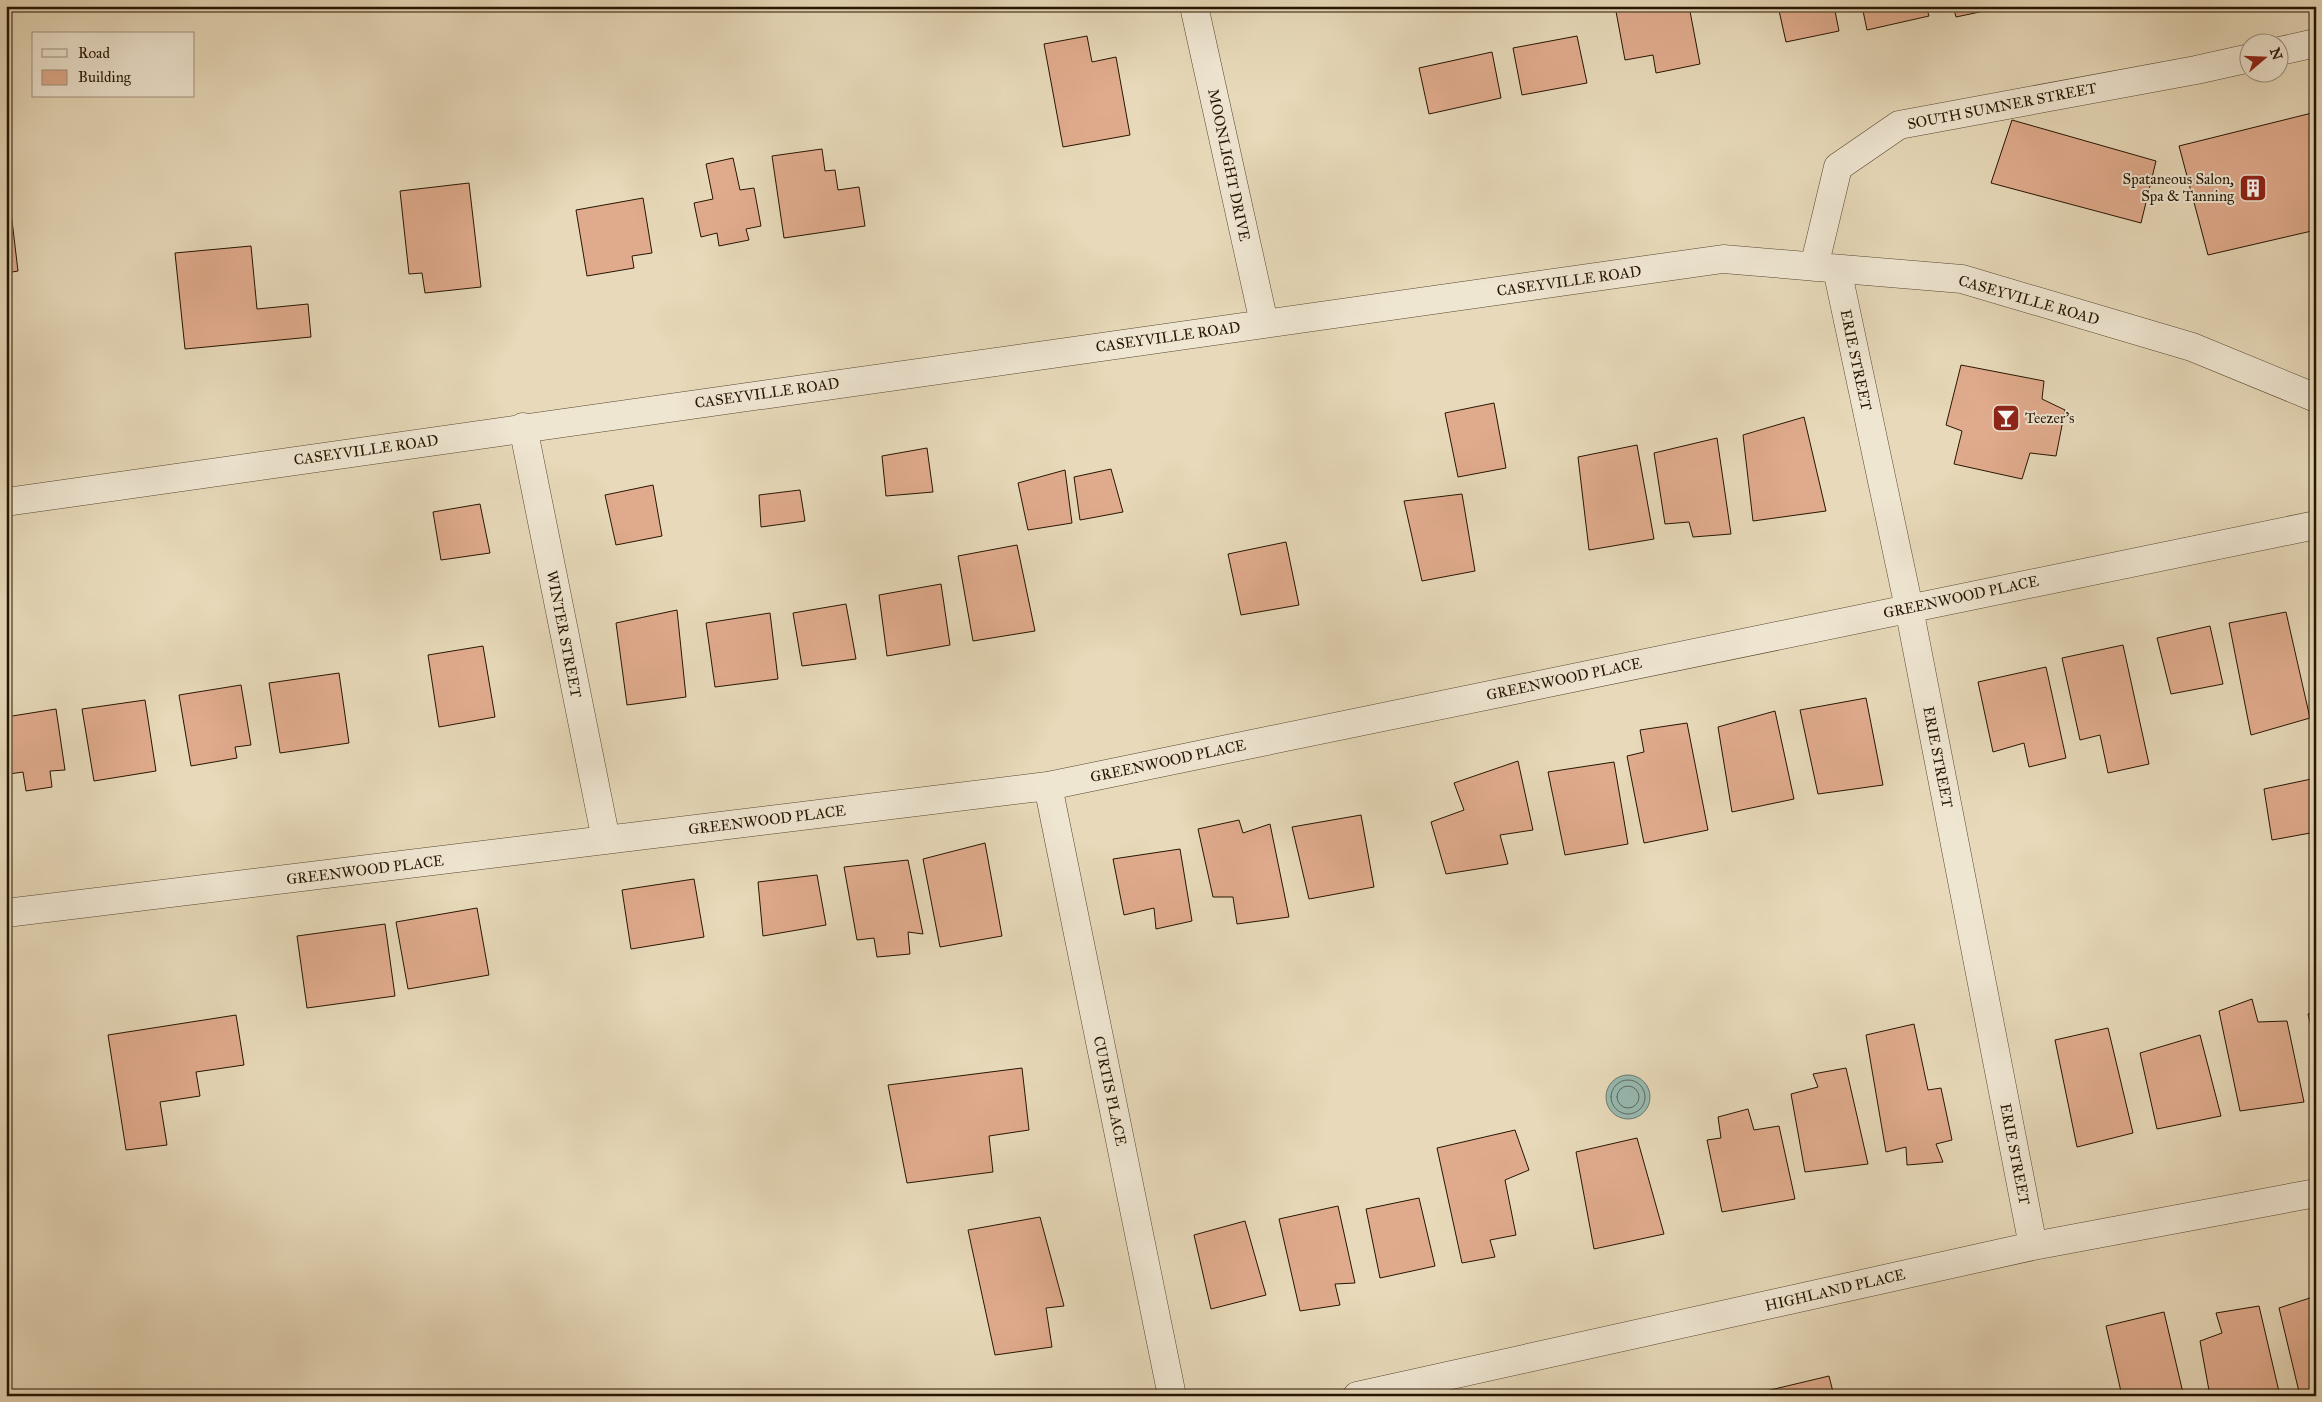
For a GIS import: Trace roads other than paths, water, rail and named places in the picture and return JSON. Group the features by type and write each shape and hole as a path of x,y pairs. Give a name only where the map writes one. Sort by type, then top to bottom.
{"street":[{"name":"MOONLIGHT DRIVE","path":"1194,6 1264,323"},
{"path":"2290,49 2316,43"},
{"name":"SOUTH SUMNER STREET","path":"1826,268 1838,167 1899,125 2186,72 2240,60"},
{"name":"CASEYVILLE ROAD","path":"6,502 524,427 1723,259 1962,279 2192,347 2316,398"},
{"name":"ERIE STREET","path":"1826,268 1909,608 2033,1246"},
{"name":"WINTER STREET","path":"524,427 606,840"},
{"name":"GREENWOOD PLACE","path":"6,913 1048,786 2316,525"},
{"name":"CURTIS PLACE","path":"1048,786 1172,1396"},
{"name":"HIGHLAND PLACE","path":"1357,1396 2033,1246 2316,1193"}],"water":[{"path":"1632,1075 1644,1081 1649,1088 1649,1106 1644,1113 1637,1118 1624,1119 1616,1116 1609,1109 1606,1093 1609,1085 1616,1078"}],"place":[{"name":"Spataneous Salon, Spa & Tanning","path":"2253,188"},
{"name":"Teezer's","path":"2006,418"}]}
